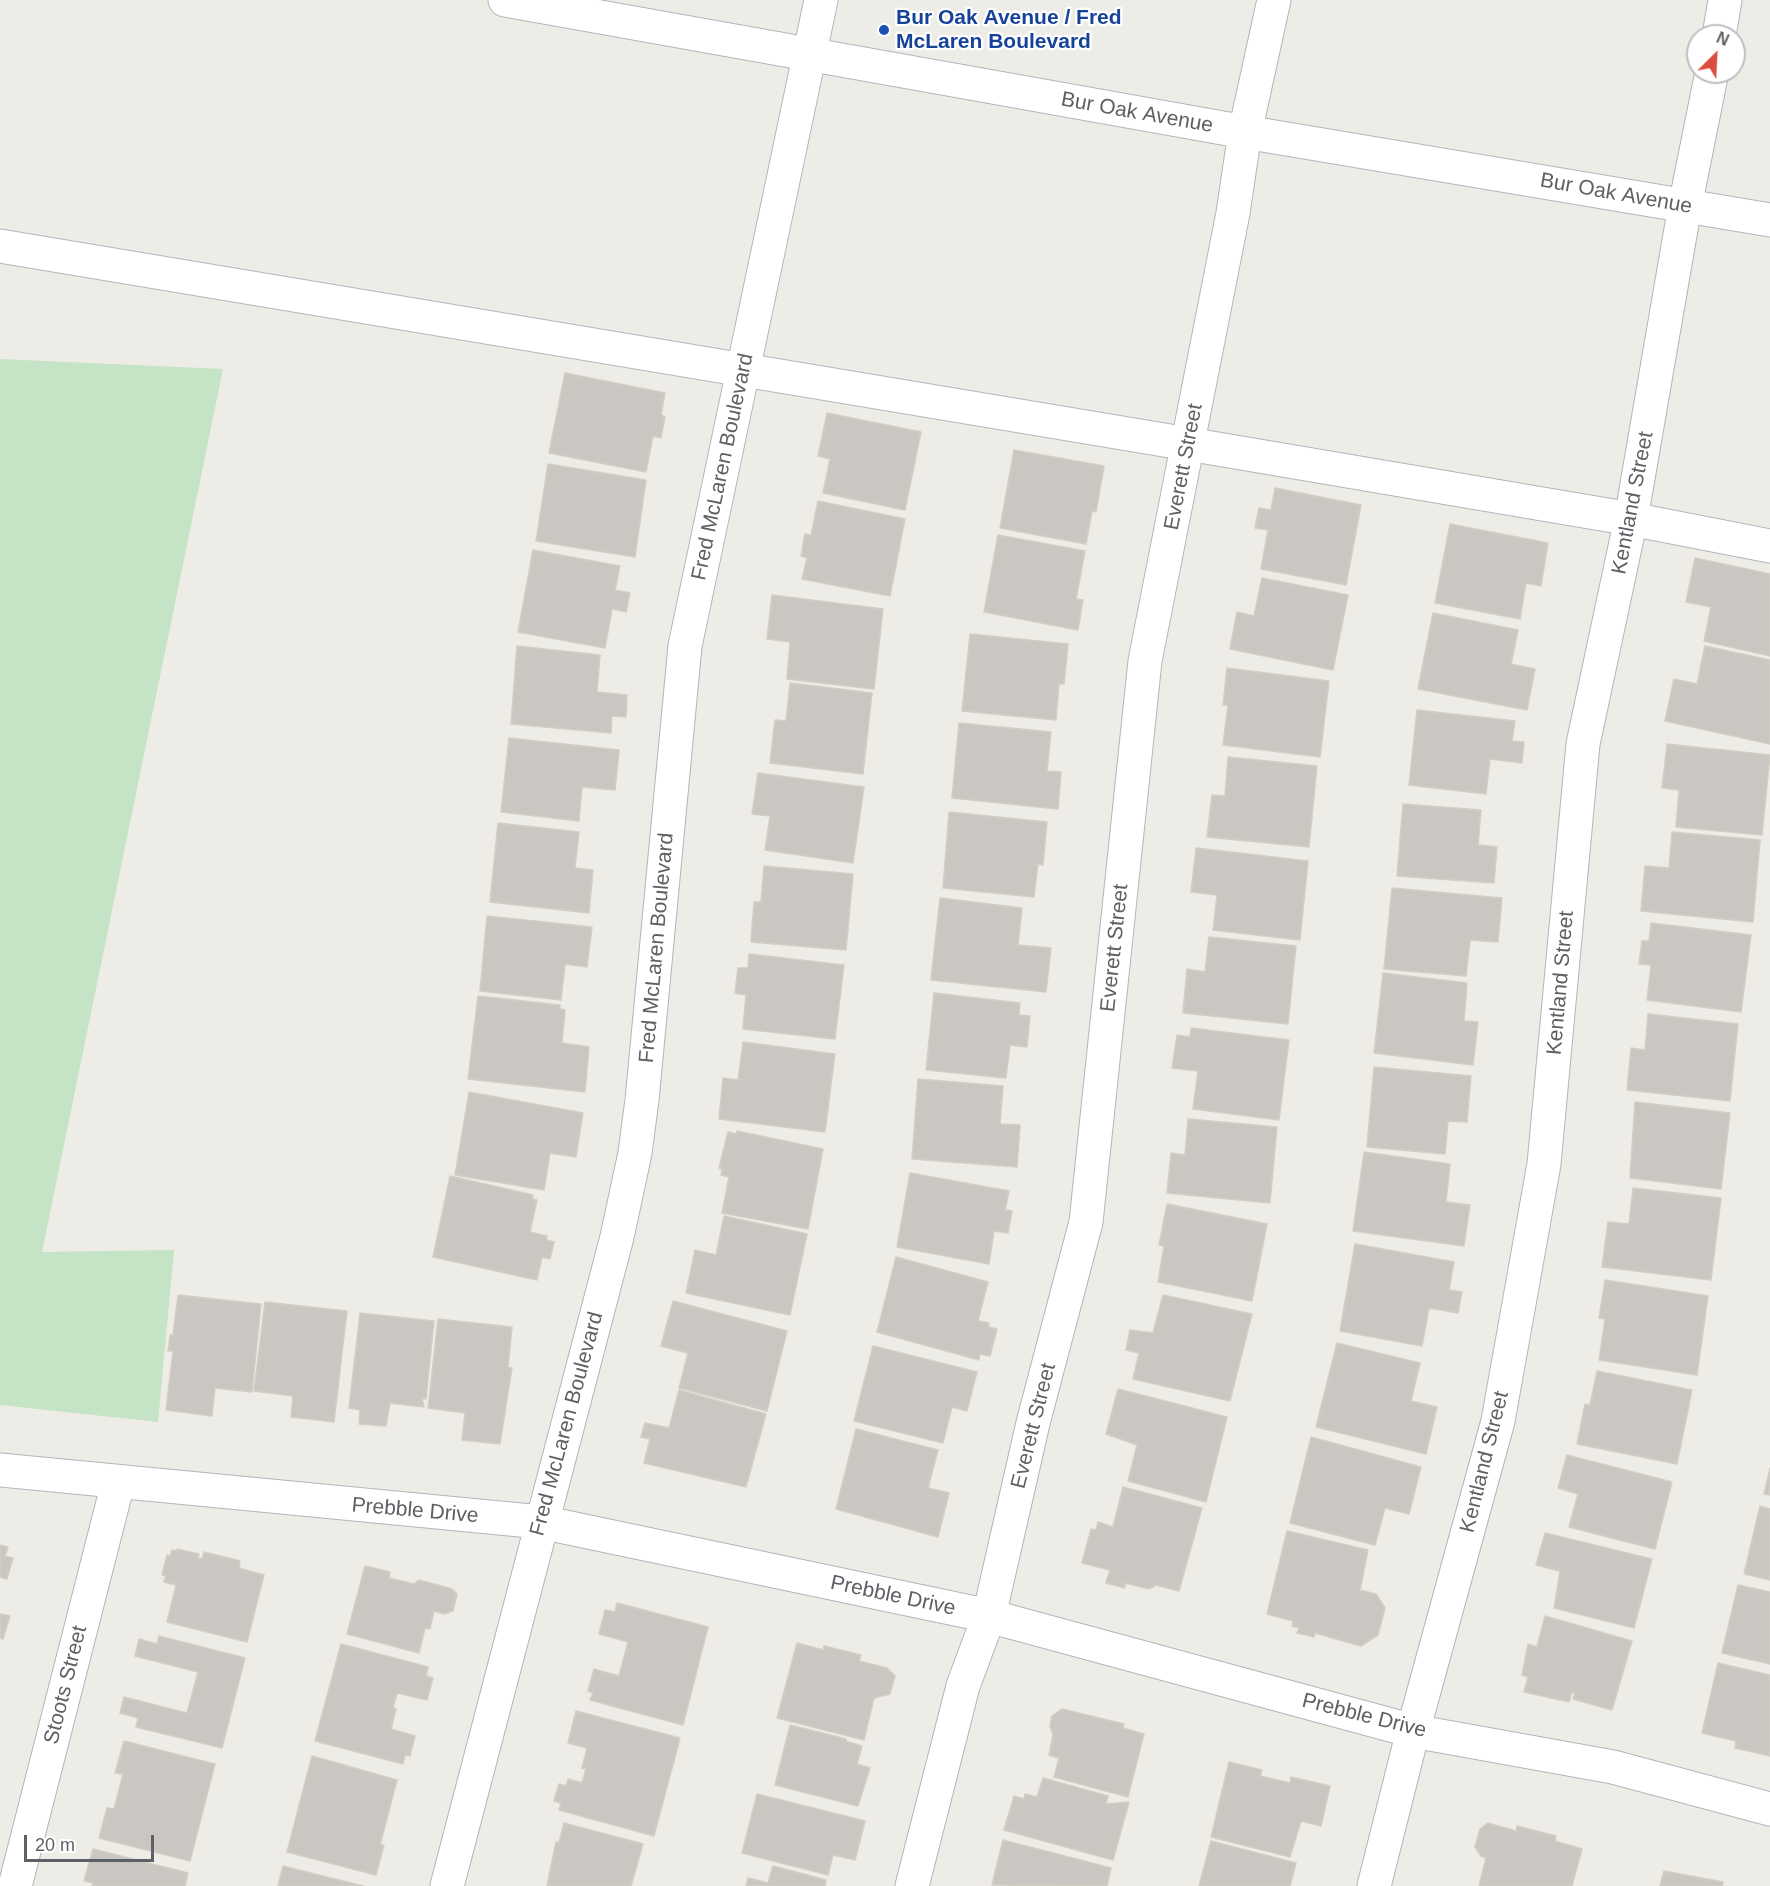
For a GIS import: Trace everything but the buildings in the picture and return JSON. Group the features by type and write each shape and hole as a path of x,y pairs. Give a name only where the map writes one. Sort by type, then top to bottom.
{"street":[{"name":"Bur Oak Avenue","path":"505,0 1245,132 1770,220"},
{"name":"Fred McLaren Boulevard","path":"447,1886 617,1237 635,1153 645,1076 685,646 821,0"},
{"name":"Everett Street","path":"912,1886 963,1686 988,1616 1033,1423 1086,1222 1145,661 1233,213 1245,132 1274,0"},
{"path":"1721,24 1725,0"},
{"name":"Kentland Street","path":"1374,1886 1413,1731 1498,1421 1540,1188 1583,744 1631,519 1684,206 1709,84"},
{"path":"0,246 1631,519 1770,546"},
{"name":"Prebble Drive","path":"0,1470 541,1522 988,1616 1413,1731 1612,1767 1770,1809"},
{"name":"Stoots Street","path":"15,1886 118,1483"}],"green space":[{"path":"0,359 223,369 42,1252 174,1250 158,1422 0,1405"}],"place":[{"name":"Bur Oak Avenue / Fred McLaren Boulevard","path":"884,30"}]}
